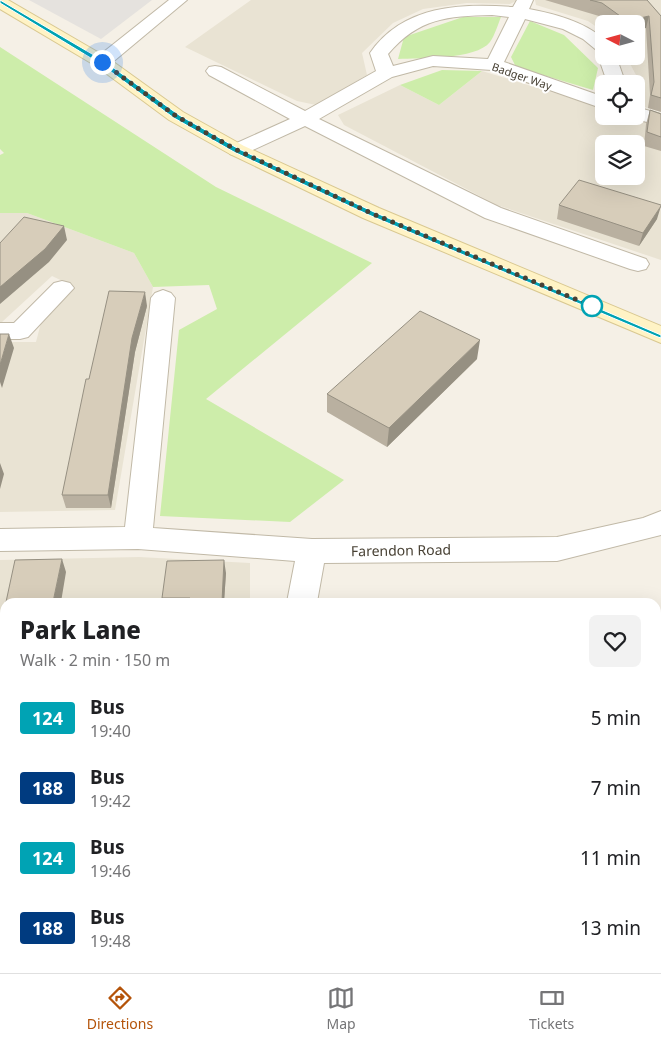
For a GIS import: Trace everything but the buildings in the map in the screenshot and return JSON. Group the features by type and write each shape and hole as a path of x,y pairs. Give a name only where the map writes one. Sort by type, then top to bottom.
{"main road":[{"path":"0,2 102,62 176,116 237,150 371,213 661,335"}],"street":[{"path":"102,62 179,0"},
{"path":"494,65 523,6"},
{"path":"386,72 379,53 397,33 424,18 471,9 523,6 573,26 595,42"},
{"name":"Badger Way","path":"237,150 305,119 386,72 433,61 494,65 595,97"},
{"path":"215,71 305,119 493,213 638,264"},
{"path":"645,116 661,120"},
{"path":"0,331 20,330 62,288"},
{"path":"138,538 164,298"},
{"name":"Farendon Road","path":"0,540 138,538 312,551 557,549 657,532"},
{"path":"303,598 312,551"}],"shaded area":[{"path":"29,0 152,0 101,39"},
{"path":"251,0 518,0 510,4 467,3 423,9 393,23 362,53 367,75 316,105 297,101 185,47"},
{"path":"535,0 661,0 661,112 645,107 645,75 636,75 631,65 645,65 645,15 595,15 595,26 588,21 536,5"},
{"path":"482,71 595,105 595,125 645,125 645,121 661,126 661,260 497,205 344,125 338,115 400,85 439,105"},
{"path":"0,213 27,213 134,253 153,287 115,510 0,512 0,342 36,342 43,315 71,285 52,276 0,322"},
{"path":"139,557 250,563 250,598 0,598 0,560"}],"green space":[{"path":"463,17 501,17 490,42 483,48 447,57 398,59 404,37"},
{"path":"530,21 564,35 598,68 593,90 516,67 511,57"},
{"path":"0,47 216,187 372,263 206,399 344,480 290,522 160,516 179,330 217,309 209,285 153,287 134,253 27,213 0,213 0,155 4,153 0,149"},
{"path":"442,70 482,71 439,105 400,85"}],"bus line":[{"name":"124","path":"0,2 102,62 176,116 237,150 371,213 661,335"}],"route":[{"path":"102,62 176,116 237,150 371,213 592,306"}]}
